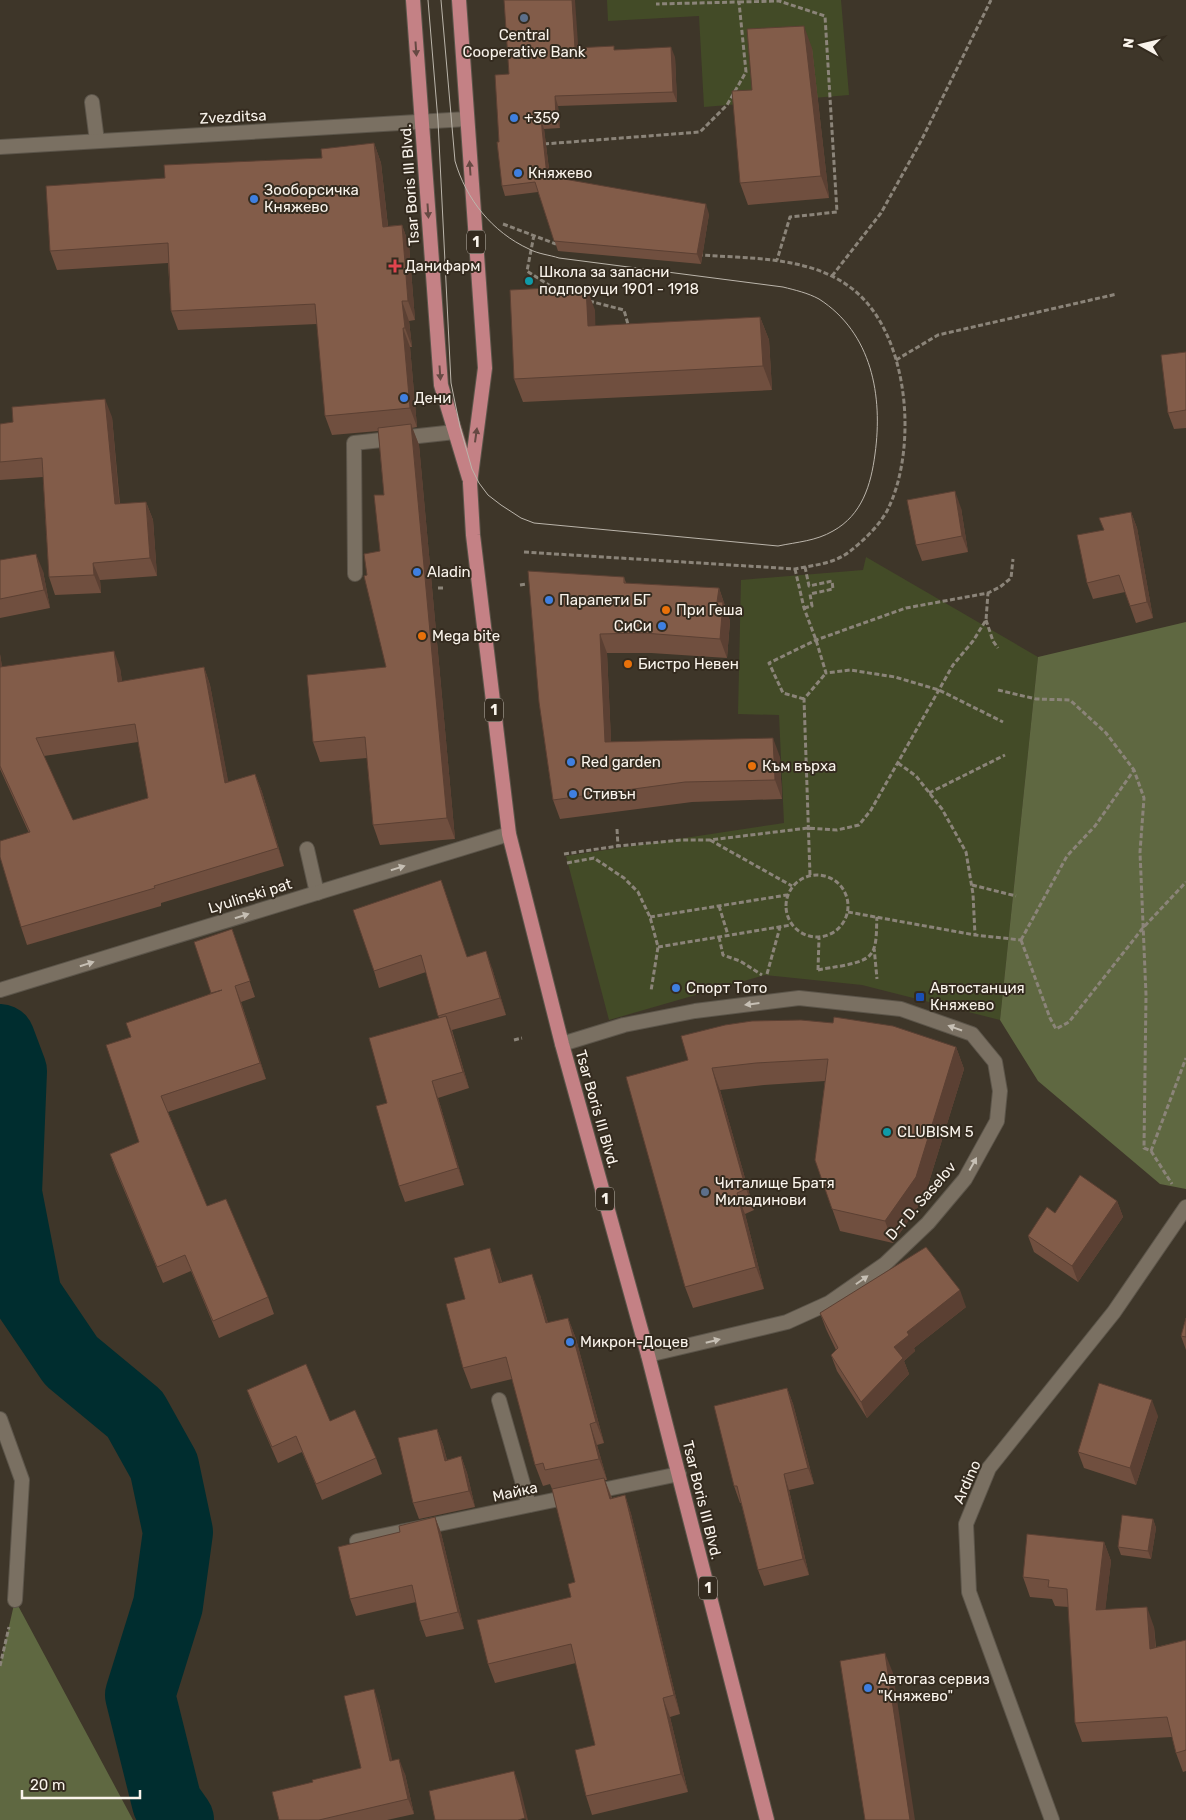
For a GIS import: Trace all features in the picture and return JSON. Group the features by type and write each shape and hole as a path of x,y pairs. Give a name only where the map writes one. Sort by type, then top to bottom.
{"main road":[{"name":"Tsar Boris III Blvd.","path":"413,0 441,386 470,483"},
{"name":"Tsar Boris III Blvd.","path":"459,0 485,368 470,483 473,535 509,834 562,1044 648,1355 767,1820"}],"street":[{"path":"92,102 97,141"},
{"name":"Zvezditsa","path":"0,147 467,120"},
{"path":"354,574 354,443 455,432"},
{"name":"Lyulinski pat","path":"0,990 509,834"},
{"path":"307,848 317,893"},
{"name":"D-r D. Saselov","path":"562,1044 624,1025 695,1011 800,998 901,1009 972,1034 995,1062 1000,1091 997,1121 965,1179 928,1222 886,1264 829,1303 787,1322 648,1355"},
{"name":"Ardino","path":"1052,1820 969,1592 966,1524 989,1468 1114,1312 1186,1207"},
{"path":"499,1400 529,1505"},
{"path":"0,1419 22,1480 15,1600"},
{"name":"Майка","path":"357,1541 679,1474"}],"path":[{"path":"832,276 881,213 921,141 991,0"},
{"path":"656,4 779,1 825,16 837,212 790,217 777,260"},
{"path":"536,144 700,132 727,105 746,72 739,2"},
{"path":"502,223 556,244"},
{"path":"534,236 527,272 562,294"},
{"path":"524,552 795,569 831,562 848,554 868,536 886,511 898,483 904,429 903,392 896,360 886,334 872,310 855,291 832,276 805,267 777,260 702,255"},
{"path":"896,360 938,334 1117,294"},
{"path":"588,301 624,310 629,329"},
{"path":"804,699 783,694 769,663 816,640 906,608 988,593 1000,587 1011,578 1013,559"},
{"path":"804,608 812,606 810,594 833,589 832,581 809,586 805,567"},
{"path":"795,569 804,608 826,673"},
{"path":"520,585 526,584"},
{"path":"438,588 444,588"},
{"path":"988,593 986,620 993,641 998,648"},
{"path":"564,854 618,846 681,840 710,840 808,828 837,830 859,825 871,810 952,665 973,641 986,620"},
{"path":"810,875 804,699 826,673 850,670 895,677 939,690 1002,722"},
{"path":"998,690 1036,699 1070,700 1106,732 1134,770 1144,798 1140,852 1146,995 1144,1148 1151,1151 1176,1190"},
{"path":"929,793 1005,755"},
{"path":"898,763 916,776 942,809 966,852 972,885 975,935"},
{"path":"1134,770 1096,826 1067,856 1021,940 1050,1018 1056,1029 1069,1022 1142,929 1186,882"},
{"path":"617,829 618,846"},
{"path":"710,840 792,886"},
{"path":"567,863 594,858 624,878 638,892 650,917 658,947 650,997"},
{"path":"820,874 830,877 839,883 848,901 848,912 844,922 829,935 818,938 799,932 791,925 785,906 787,895 792,886 800,879 810,875 820,874"},
{"path":"972,885 1016,896"},
{"path":"650,917 787,895"},
{"path":"720,906 728,936"},
{"path":"848,912 975,935 1021,940"},
{"path":"818,970 861,960 870,956 874,947 878,917"},
{"path":"658,947 791,925"},
{"path":"719,937 723,955 740,961 765,978 780,927"},
{"path":"818,938 818,1000"},
{"path":"514,1040 522,1038"},
{"path":"1151,1151 1186,1058"},
{"path":"0,1666 15,1600"}],"green space":[{"path":"607,0 841,0 849,95 704,107 699,16 608,21"},
{"path":"866,557 1038,657 1000,1020 862,985 765,975 609,1020 566,856 784,823 779,715 738,714 741,580 863,570"},
{"path":"1186,622 1186,1189 1160,1184 1038,1081 1000,1020 1038,657"},
{"path":"15,1600 133,1820 0,1820 0,1666"}],"building":[{"path":"504,0 572,0 575,48 614,46 614,50 671,47 673,92 555,96 556,118 541,119 547,176 706,204 697,254 554,241 535,182 502,186 497,142 499,142 495,75 509,74"},
{"path":"804,26 821,176 740,183 732,91 752,90 747,29"},
{"path":"374,143 383,227 402,225 408,301 402,301 405,328 403,328 410,408 325,416 315,304 171,311 168,243 50,251 46,186 165,178 164,165 322,158 321,149"},
{"path":"586,286 588,326 760,317 763,366 514,379 510,290"},
{"path":"1186,352 1186,410 1168,413 1161,355"},
{"path":"105,399 115,504 146,502 150,558 93,563 94,575 49,577 42,458 0,462 0,424 13,422 12,407"},
{"path":"411,424 447,818 373,825 365,737 313,742 307,675 386,667 364,576 367,575 364,554 380,551 374,495 384,495 378,428"},
{"path":"955,491 962,536 916,545 907,500"},
{"path":"1131,512 1147,602 1130,606 1119,575 1087,583 1077,535 1104,530 1099,518"},
{"path":"36,554 44,590 0,599 0,560"},
{"path":"528,571 624,577 624,583 719,588 717,602 723,602 720,639 644,633 600,634 605,742 773,738 775,780 685,782 553,800 539,702"},
{"path":"114,651 118,682 204,667 225,783 255,774 278,848 154,886 155,888 21,927 0,857 0,841 30,832 0,766 0,667","holes":["135,724 148,798 73,820 36,738"]},
{"path":"441,880 467,957 486,951 500,998 438,1016 421,955 374,971 353,910"},
{"path":"232,929 250,981 235,986 260,1063 161,1096 207,1206 226,1199 268,1297 213,1321 185,1255 157,1267 110,1154 139,1142 106,1045 131,1037 126,1023 222,990 211,993 194,942"},
{"path":"446,1016 463,1072 432,1081 458,1168 399,1186 376,1106 387,1103 369,1038"},
{"path":"834,1017 893,1026 956,1047 916,1177 885,1221 832,1209 815,1160 828,1059 756,1063 712,1068 746,1189 737,1193 756,1267 685,1287 626,1077 688,1060 681,1036 725,1025 752,1021 801,1020 833,1023"},
{"path":"1080,1175 1117,1201 1072,1266 1028,1236 1047,1207 1055,1213"},
{"path":"926,1247 960,1290 907,1332 909,1335 894,1347 903,1358 861,1402 831,1355 838,1348 820,1313"},
{"path":"490,1248 499,1283 532,1274 546,1323 568,1318 596,1422 590,1424 599,1459 545,1470 543,1463 535,1465 506,1357 463,1368 446,1304 465,1299 454,1258"},
{"path":"1186,1318 1186,1337 1181,1336"},
{"path":"306,1364 330,1421 355,1410 376,1458 316,1484 296,1436 272,1447 247,1390"},
{"path":"1099,1383 1152,1400 1130,1468 1078,1452"},
{"path":"787,1388 808,1468 784,1474 803,1559 758,1570 714,1406"},
{"path":"437,1429 445,1461 461,1456 469,1491 413,1503 398,1438"},
{"path":"604,1478 610,1499 625,1495 674,1695 663,1698 681,1774 586,1796 575,1750 595,1745 571,1644 488,1664 477,1620 571,1597 568,1584 575,1582 552,1489"},
{"path":"1122,1515 1153,1519 1148,1551 1118,1547"},
{"path":"435,1517 458,1612 420,1621 412,1585 350,1599 338,1547 400,1532 399,1526"},
{"path":"1027,1534 1104,1542 1096,1610 1147,1607 1150,1649 1186,1640 1186,1750 1176,1753 1167,1717 1075,1723 1067,1589 1048,1587 1049,1580 1023,1577"},
{"path":"885,1653 910,1820 865,1820 840,1661"},
{"path":"374,1689 390,1761 399,1759 408,1799 319,1820 279,1820 272,1792 361,1768 344,1696"},
{"path":"514,1771 525,1818 518,1820 435,1820 429,1791"}],"waterway":[{"path":"0,1039 12,1071 7,1193 27,1296 71,1361 135,1414 164,1466 178,1532 168,1605 140,1695 167,1803 179,1820"}],"tram line":[{"path":"428,0 438,121 451,383 460,427 472,469 488,495 521,518 534,523 778,546 820,537 843,524 858,508 868,488 875,454 877,432 875,388 870,368 862,348 851,329 837,313 819,299 783,287 559,258 533,251 503,233 492,224 473,201 455,161 441,0"}],"place":[{"name":"Central Cooperative Bank","path":"524,18"},
{"name":"+359","path":"514,118"},
{"name":"Княжево","path":"518,173"},
{"name":"Зооборсичка Княжево","path":"254,199"},
{"name":"Данифарм","path":"395,266"},
{"name":"Школа за запасни подпоруци 1901 - 1918","path":"529,281"},
{"name":"Дени","path":"404,398"},
{"name":"Aladin","path":"417,572"},
{"name":"Парапети БГ","path":"549,600"},
{"name":"При Геша","path":"666,610"},
{"name":"СиСи","path":"662,626"},
{"name":"Mega bite","path":"422,636"},
{"name":"Бистро Невен","path":"628,664"},
{"name":"Red garden","path":"571,762"},
{"name":"Към върха","path":"752,766"},
{"name":"Стивън","path":"573,794"},
{"name":"Спорт Тото","path":"676,988"},
{"name":"Автостанция Княжево","path":"920,997"},
{"name":"CLUBISM 5","path":"887,1132"},
{"name":"Читалище Братя Миладинови","path":"705,1192"},
{"name":"Микрон-Доцев","path":"570,1342"},
{"name":"Автогаз сервиз \"Княжево\"","path":"868,1688"}]}
